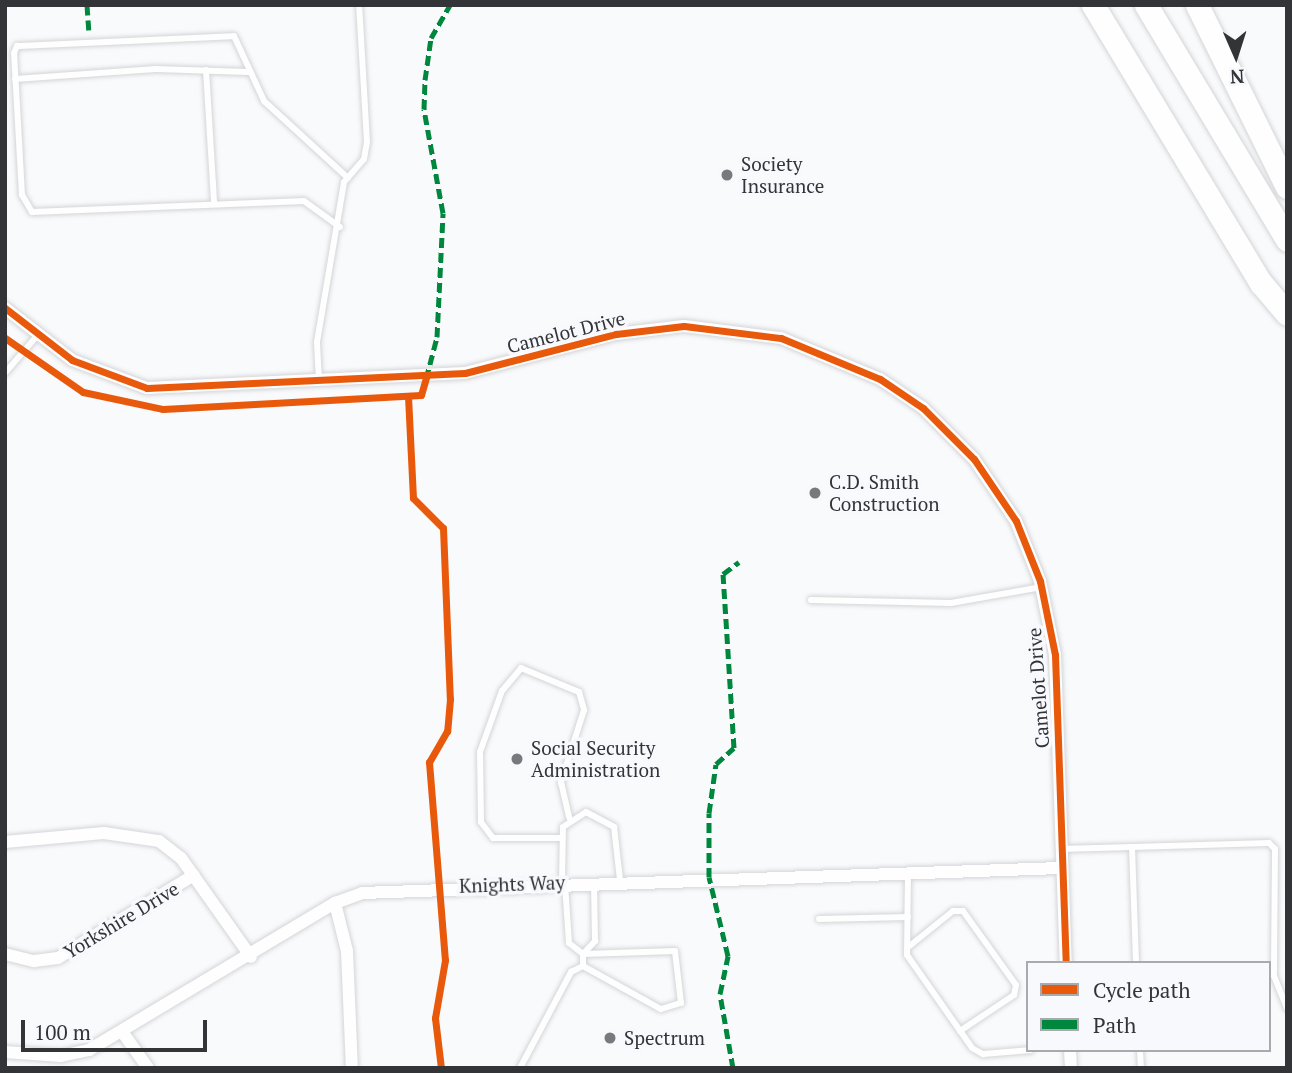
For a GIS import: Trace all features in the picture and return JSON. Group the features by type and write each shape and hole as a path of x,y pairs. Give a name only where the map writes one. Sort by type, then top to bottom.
{"highway":[{"path":"1081,5 1287,314"},
{"path":"1093,5 1193,171"},
{"path":"1146,5 1287,240"},
{"path":"1197,5 1287,187"}],"street":[{"name":"Camelot Drive","path":"5,309 36,338 109,379 147,388 319,383 465,373 657,328 725,327 781,338 880,379 952,436 1016,521 1042,587 1055,655 1066,961"},
{"path":"5,842 104,833 159,841 194,875 251,957"},
{"name":"Knights Way","path":"12,1058 61,1056 123,1033 251,957 335,903 384,889 1062,868"},
{"name":"Yorkshire Drive","path":"5,954 34,961 58,958 194,875"},
{"path":"335,903 347,951 352,1068"},
{"path":"123,1033 148,1068"}],"lane":[{"path":"319,383 317,342 348,178 364,159 366,142 359,5"},
{"path":"340,227 304,201 25,208 15,79 17,46 216,34 234,36 248,72 291,130 348,178"},
{"path":"15,79 206,70 248,72"},
{"path":"206,70 214,202"},
{"path":"5,373 36,338"},
{"path":"811,600 951,603 1042,587"},
{"path":"560,838 493,838 481,822 480,752 502,691 521,668 579,692 582,718 561,782 569,818 560,838 569,943 583,954 675,951 681,1003 661,1009 583,965"},
{"path":"569,818 593,812 612,823 620,880"},
{"path":"1061,849 1269,843 1275,849 1274,976 1287,1008"},
{"path":"1132,847 1136,961"},
{"path":"908,872 907,948 960,1031 983,1054 1026,1050"},
{"path":"583,965 583,954 595,941 594,881"},
{"path":"907,948 953,911 963,911 1016,985 1014,995 960,1031"},
{"path":"819,919 908,917"},
{"path":"520,1068 571,972 583,965"}],"marked path":[{"path":"87,5 89,32"},
{"path":"426,379 437,337 443,213 424,109 425,80 431,38 450,5"},
{"path":"733,1068 720,994 728,956 709,877 709,813 716,764 734,748 723,574 739,562"}],"cycle path":[{"path":"5,308 72,360 147,388 465,373 616,334 684,326 781,338 880,379 923,408 974,459 1016,521 1040,581 1055,655 1066,961"},
{"path":"5,338 83,392 163,409 421,395 426,377"},
{"path":"408,396 413,498 443,528 450,699 447,731 429,762 445,960 435,1018 441,1068"}],"place":[{"name":"Society Insurance","path":"727,175"},
{"name":"C.D. Smith Construction","path":"815,493"},
{"name":"Social Security Administration","path":"517,759"},
{"name":"Spectrum","path":"610,1038"}]}
